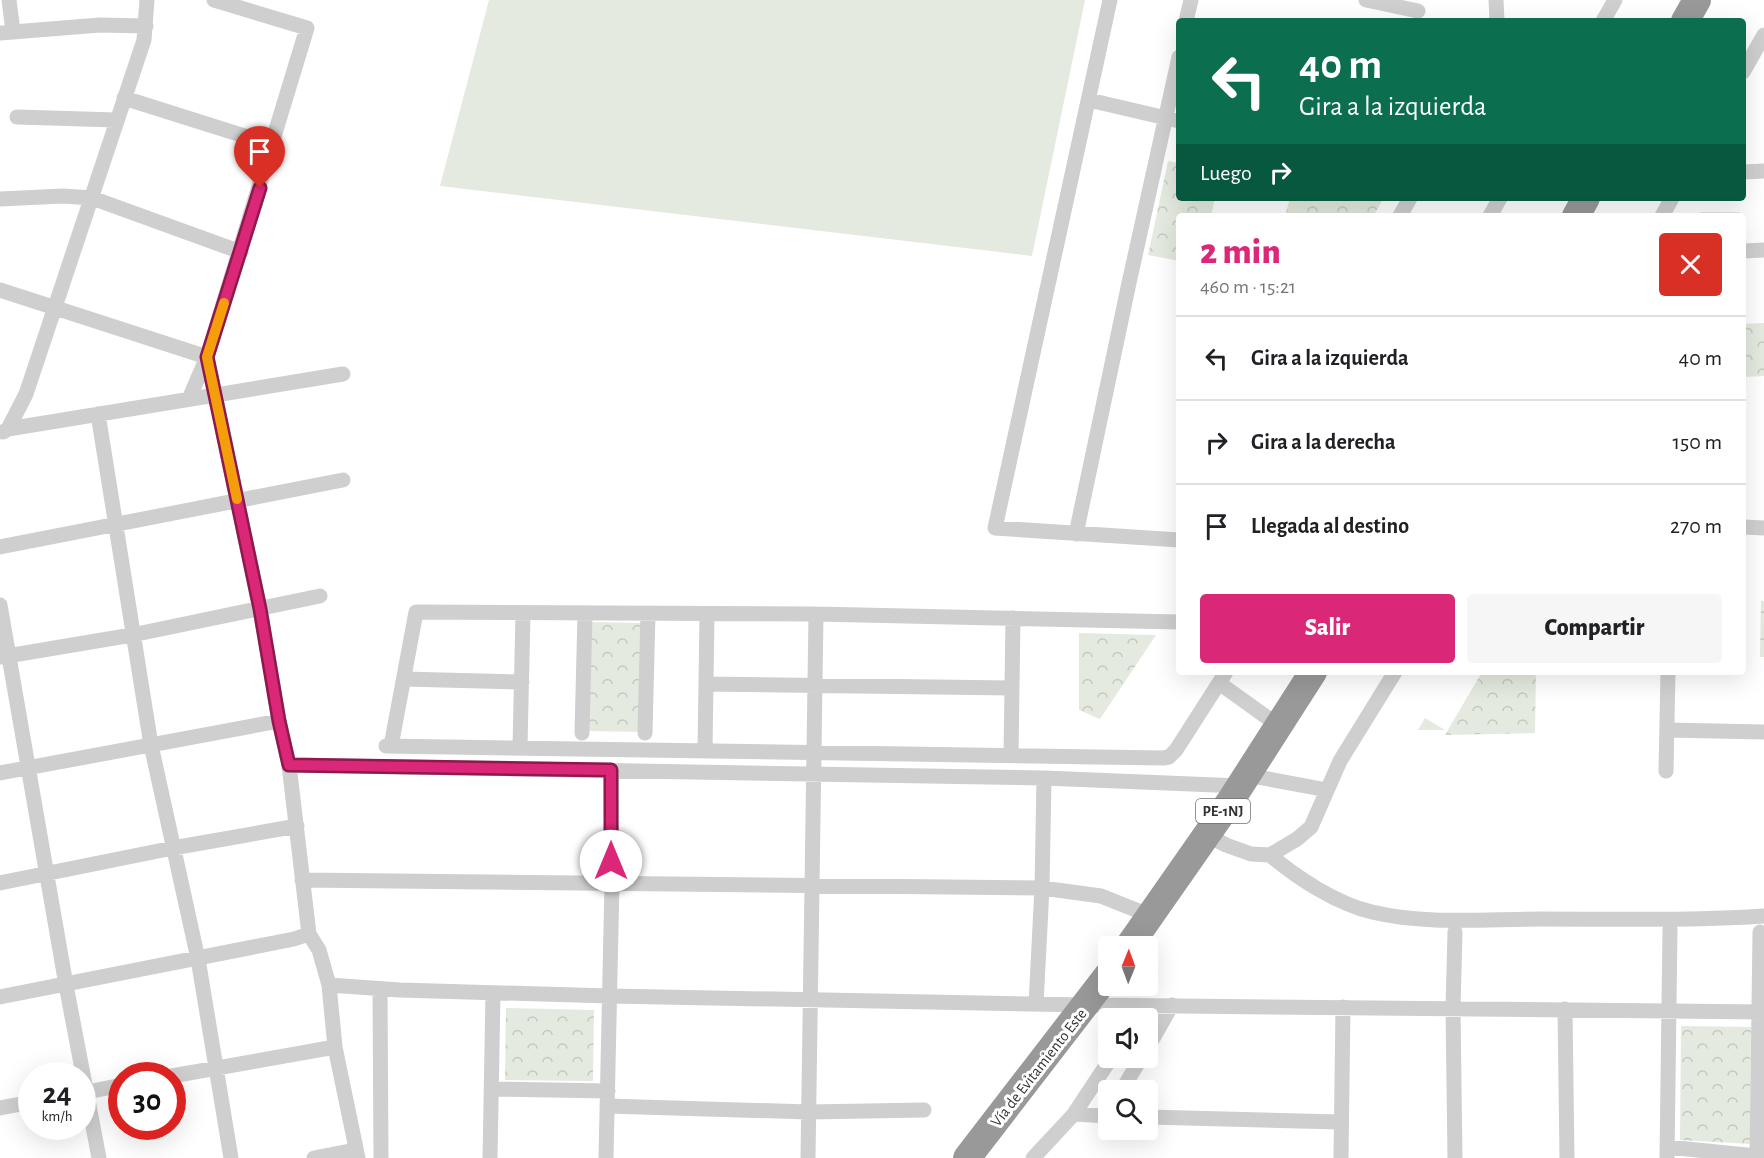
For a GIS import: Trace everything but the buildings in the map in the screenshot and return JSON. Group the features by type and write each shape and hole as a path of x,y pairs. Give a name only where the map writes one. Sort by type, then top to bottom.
{"highway":[{"path":"1687,18 1697,0"},
{"name":"PE-1NJ","path":"1136,936 1207,835 1311,675"},
{"name":"Vía de Evitamiento Este","path":"967,1158 1098,989"}],"street":[{"path":"9,0 6,32 100,25 146,26"},
{"path":"4,431 26,394 92,198 144,40 147,0"},
{"path":"189,399 207,357 241,252 307,28 214,0"},
{"path":"1110,0 995,528 1176,540"},
{"path":"1187,18 1191,0"},
{"path":"1366,0 1418,11"},
{"path":"1496,0 1497,18"},
{"path":"1605,18 1615,0"},
{"path":"1746,67 1764,34"},
{"path":"1077,534 1129,283 1173,119 1176,88"},
{"path":"124,98 273,145"},
{"path":"1089,100 1173,119"},
{"path":"17,117 116,120"},
{"path":"1746,172 1764,171"},
{"path":"0,199 63,196 92,198 241,252"},
{"path":"1746,251 1764,250"},
{"path":"0,290 207,357"},
{"path":"207,357 260,609 289,765 309,934 320,950 329,985 335,1047 356,1154 314,1158"},
{"path":"4,431 344,374"},
{"path":"98,414 151,745 198,958 231,1158"},
{"path":"0,547 343,480"},
{"path":"1746,527 1764,528"},
{"path":"4,657 132,635 320,596"},
{"path":"0,605 4,657 28,768 79,1062"},
{"path":"1176,622 816,614 416,612 404,679 388,746 1169,757 1176,750 1222,677 1279,726"},
{"path":"520,747 523,613"},
{"path":"582,733 585,613"},
{"path":"645,733 648,613"},
{"path":"705,750 707,614"},
{"path":"808,1158 816,614"},
{"path":"1011,755 1012,618"},
{"path":"1207,835 1251,854 1270,855 1297,839 1311,827 1340,761 1393,675"},
{"path":"1666,771 1668,675"},
{"path":"404,679 522,682"},
{"path":"706,684 1012,688"},
{"path":"0,774 279,721"},
{"path":"1667,730 1764,732"},
{"path":"289,765 1243,780 1327,790"},
{"path":"606,1158 612,884 611,770"},
{"path":"1036,1004 1042,888 1044,778"},
{"path":"0,883 297,826"},
{"path":"1270,855 1289,870 1348,905 1395,916 1454,919 1764,916"},
{"path":"302,880 1042,888 1101,896 1151,916"},
{"path":"1670,929 1667,1153 1757,1157 1761,1012 1760,932"},
{"path":"1455,932 1453,1008 1455,1158"},
{"path":"0,997 294,939 309,934"},
{"path":"329,985 493,993 1087,1005 1761,1012"},
{"path":"380,989 381,1158"},
{"path":"490,1158 493,993"},
{"path":"1158,1030 1172,1005"},
{"path":"1341,1158 1343,1007"},
{"path":"1565,1009 1567,1158"},
{"path":"186,1073 335,1047"},
{"path":"1033,1158 1074,1114 1104,1068"},
{"path":"491,1089 809,1112 924,1110"},
{"path":"0,1108 18,1105"},
{"path":"1074,1114 1098,1115"},
{"path":"1158,1117 1340,1122"},
{"path":"95,1140 99,1158"}],"green space":[{"path":"489,0 1085,0 1032,256 440,186"},
{"path":"1168,161 1176,162 1176,201 1214,201 1212,213 1176,213 1176,260 1148,255"},
{"path":"1289,201 1382,201 1375,213 1286,213"},
{"path":"1700,212 1740,212 1740,213"},
{"path":"1764,323 1764,376 1746,377 1746,324"},
{"path":"1761,601 1764,601 1764,657 1760,657"},
{"path":"589,622 643,623 641,732 587,731"},
{"path":"1079,633 1156,635 1100,719 1079,710"},
{"path":"1480,675 1536,675 1535,733 1445,735"},
{"path":"1425,718 1445,730 1418,730"},
{"path":"506,1008 594,1010 593,1081 505,1080"},
{"path":"1681,1026 1751,1027 1750,1144 1680,1140"}],"slow traffic":[{"path":"224,303 207,357 237,499"}],"route":[{"path":"260,188 207,357 260,609 289,765 611,770 611,861"}]}
